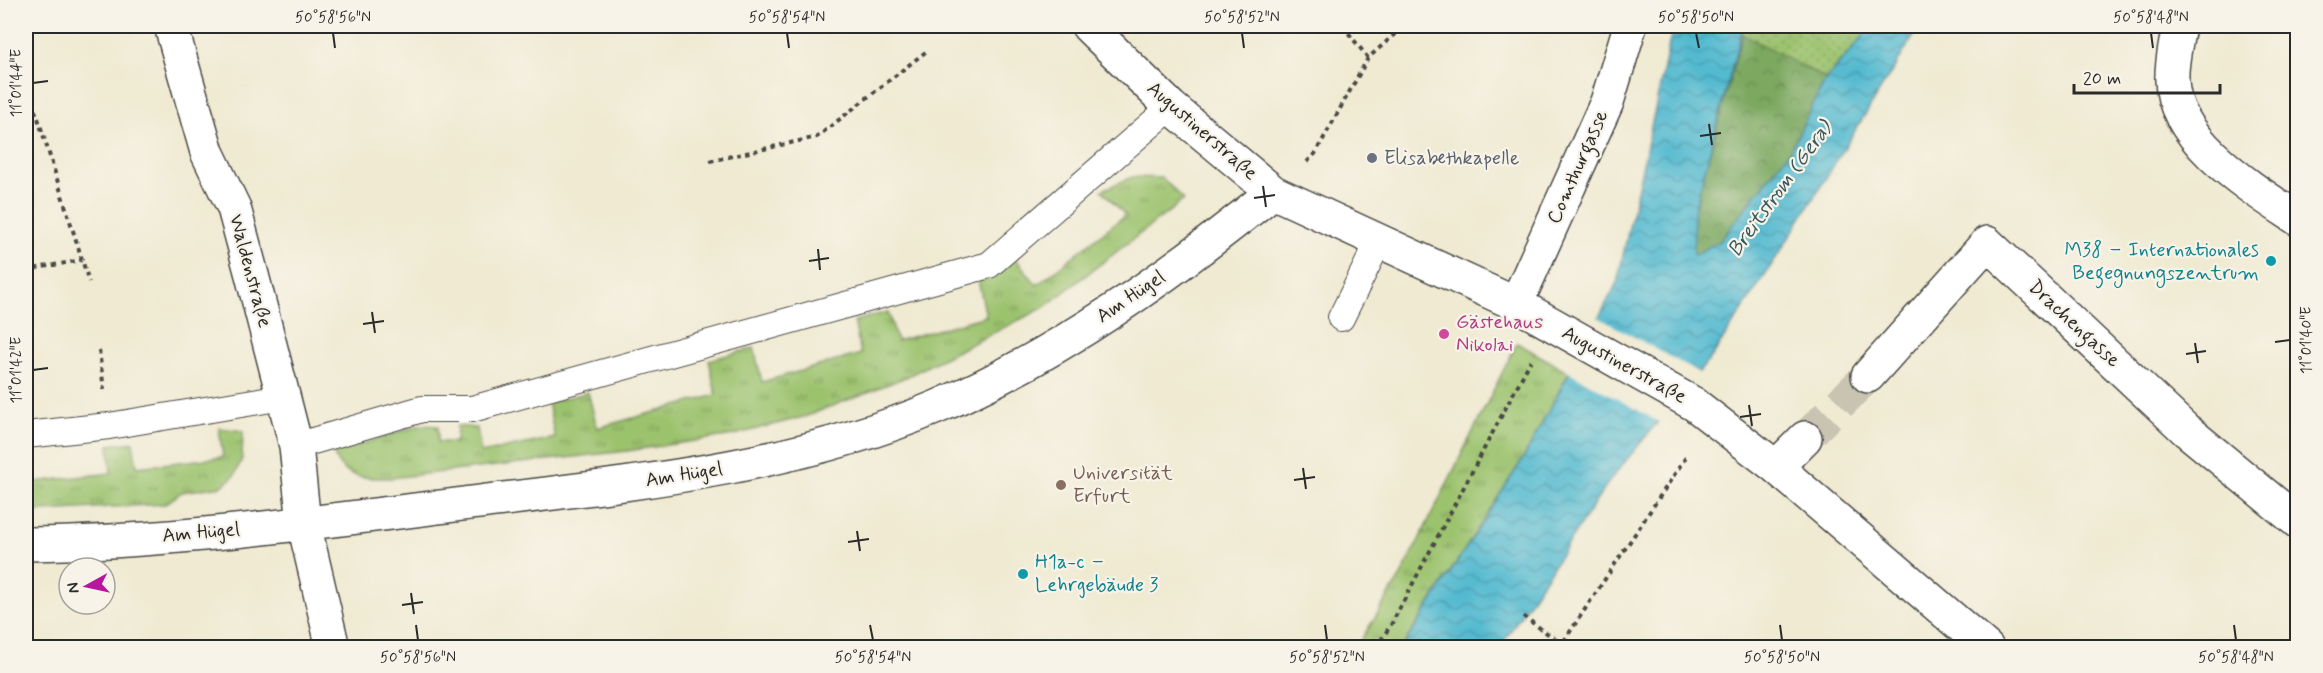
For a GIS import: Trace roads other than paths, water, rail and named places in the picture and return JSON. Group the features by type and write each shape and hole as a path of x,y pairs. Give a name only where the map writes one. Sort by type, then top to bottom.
{"street":[{"name":"Waldenstraße","path":"171,26 207,152 234,208 296,446 303,524 333,648"},
{"name":"Augustinerstraße","path":"1088,26 1171,107 1272,192 1524,310 1703,411 1776,467 1987,648"},
{"name":"Comthurgasse","path":"1524,310 1607,102 1630,26"},
{"path":"2179,26 2172,81 2177,107 2198,139 2234,176 2298,219"},
{"name":"Am Hügel","path":"26,544 75,543 303,524 674,478 741,466 873,429 936,407 1040,358 1209,242 1272,192"},
{"name":"Drachengasse","path":"1868,376 1988,243 2187,430 2298,522"},
{"path":"1776,467 1805,438"}],"lane":[{"path":"296,446 422,409 472,409 989,265 1171,107"},
{"path":"1341,318 1379,241"},
{"path":"26,435 109,426 283,397"}],"water":[{"name":"Breitstrom (Gera)","path":"1673,26 1743,26 1694,211 1694,255 1720,241 1790,151 1826,79 1872,26 1920,26 1713,355 1610,480 1500,647 1402,648 1524,457 1617,283"}],"tunnel":[{"path":"1805,438 1868,376"}],"place":[{"name":"Elisabethkapelle","path":"1372,158"},
{"name":"M38 – Internationales Begegnungszentrum","path":"2271,261"},
{"name":"Gästehaus Nikolai","path":"1444,334"},
{"name":"Universität Erfurt","path":"1061,485"},
{"name":"H1a-c – Lehrgebäude 3","path":"1023,574"}]}
